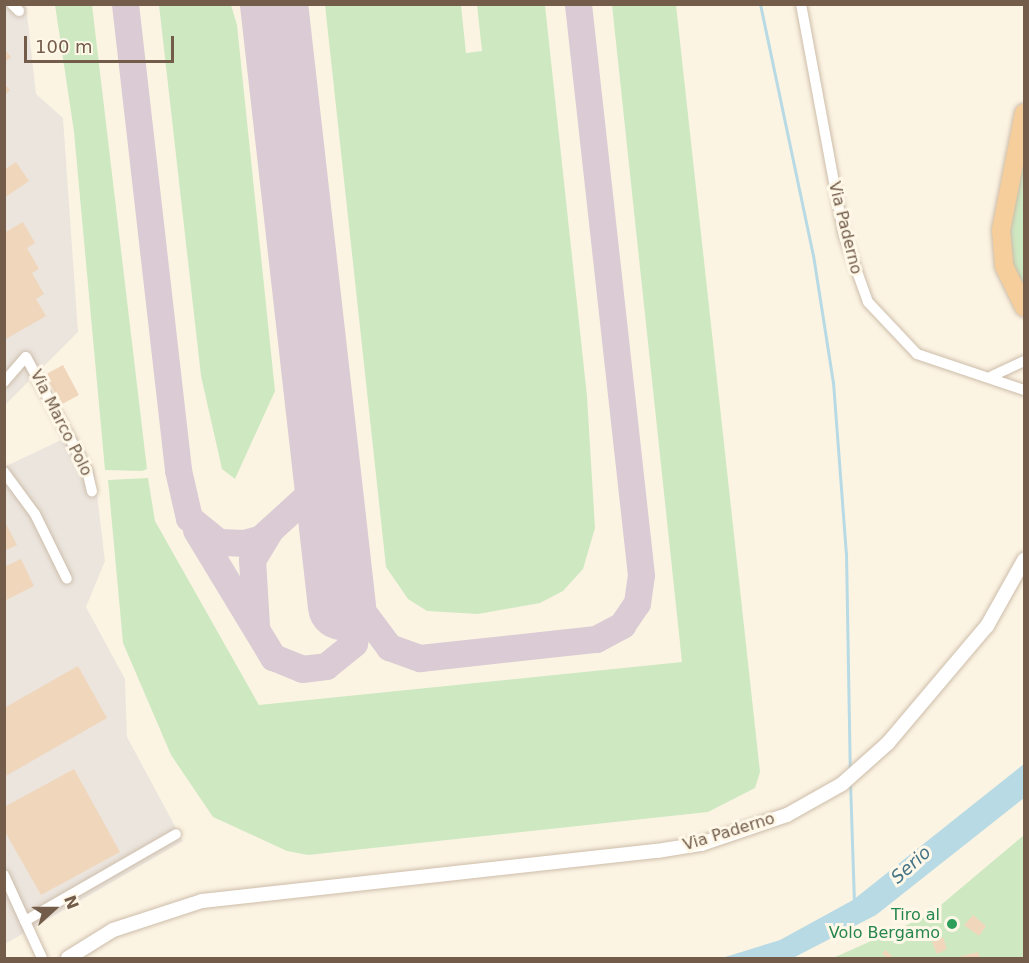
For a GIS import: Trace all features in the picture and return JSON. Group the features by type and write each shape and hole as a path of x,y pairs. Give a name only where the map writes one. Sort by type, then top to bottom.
{"highway":[{"path":"1024,113 1001,230 1004,266 1024,306 1024,312"}],"street":[{"name":"Via Paderno","path":"801,4 844,235 868,302 917,354 956,371 992,376 1024,390"},
{"name":"Via Marco Polo","path":"4,382 26,357 87,470 92,491"},
{"path":"992,376 1024,361"},
{"path":"4,472 34,514 67,579"},
{"name":"Via Paderno","path":"68,958 113,930 154,913 210,899 701,844 787,815 842,784 867,764 987,626 1024,560"},
{"path":"25,921 176,834"},
{"path":"4,876 42,958"}],"shaded area":[{"path":"5,5 26,5 36,94 63,118 78,332 5,405"},
{"path":"61,440 94,469 105,561 86,607 125,679 127,737 183,841 5,944 4,467"}],"green space":[{"path":"55,5 92,5 147,469 142,471 105,470 74,132"},
{"path":"159,5 231,5 237,25 275,391 235,479 222,469 201,376"},
{"path":"325,5 461,5 466,53 482,51 477,5 545,5 587,396 595,528 583,569 563,591 540,603 478,614 427,611 408,599 386,567"},
{"path":"612,5 676,5 760,772 755,788 708,812 308,855 287,851 213,817 171,755 123,643 108,480 148,478 155,521 259,705 682,662"},
{"path":"1024,139 1024,297 1006,245"},
{"name":"Tiro al Volo Bergamo","path":"1024,835 1024,958 833,958 929,915"}],"water":[{"name":"Serio","path":"1024,764 1024,798 876,915 793,958 722,958 780,940 853,900"}],"building":[{"path":"4,49 11,57 4,63"},
{"path":"4,84 10,90 4,96"},
{"path":"16,162 29,181 4,198 4,170"},
{"path":"23,222 35,243 27,248 39,269 32,273 44,294 36,299 46,316 4,340 4,233"},
{"path":"63,365 79,395 61,404 45,374"},
{"path":"4,520 17,545 4,551"},
{"path":"21,559 34,586 4,601 4,567"},
{"path":"78,666 107,718 4,777 4,708"},
{"path":"74,769 120,852 41,895 4,830 4,807"},
{"path":"973,915 986,926 979,936 964,925"},
{"path":"943,937 947,949 937,954 932,942"},
{"path":"886,950 893,958 886,958 882,953"},
{"path":"978,952 980,958 958,957"}],"waterway":[{"path":"760,4 813,255 833,382 846,553 850,772"},
{"path":"850,782 854,904"}],"taxiway":[{"path":"125,4 178,470 189,518 219,542 244,543 261,538 307,496 323,454"},
{"path":"357,604 389,647 420,658 596,639 622,625 637,603 641,575 578,4"},
{"path":"196,530 273,657 302,669 326,666 354,643 359,618 343,577 333,481"},
{"path":"256,625 252,560 269,532"}],"runway":[{"path":"274,4 342,606"}],"place":[{"name":"Tiro al Volo Bergamo","path":"952,924"}]}
